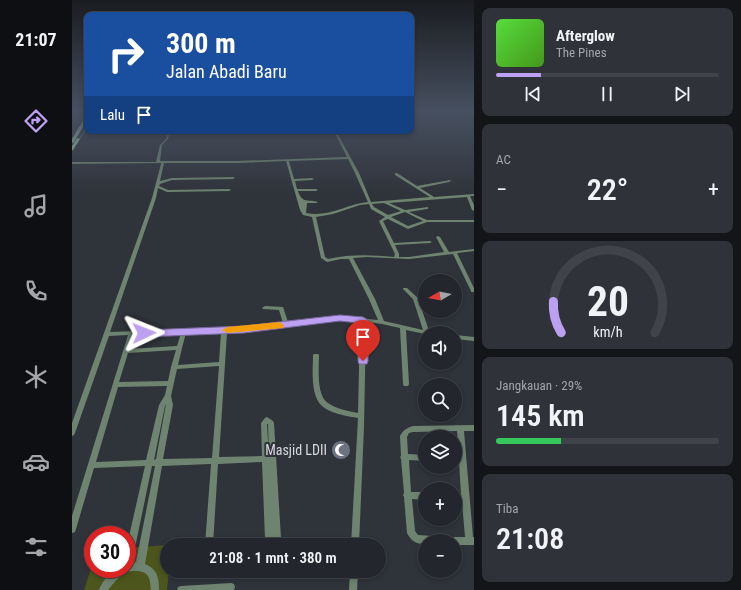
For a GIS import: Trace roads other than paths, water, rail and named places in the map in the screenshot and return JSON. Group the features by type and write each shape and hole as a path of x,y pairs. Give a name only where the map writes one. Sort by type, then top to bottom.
{"main road":[{"path":"72,149 78,140"}],"street":[{"path":"72,433 157,184 163,164 160,162 161,146 167,140"},
{"path":"339,140 372,208 390,216 408,228 426,221 474,221"},
{"path":"72,163 349,158"},
{"path":"288,160 304,214"},
{"path":"396,174 432,197"},
{"path":"157,184 172,179 233,178"},
{"path":"293,180 312,179"},
{"path":"417,187 449,181"},
{"path":"157,184 167,190 229,190"},
{"path":"296,190 316,190"},
{"path":"468,195 474,210"},
{"path":"304,214 314,216 333,213 360,204 432,197 474,195"},
{"path":"298,197 305,202 316,202"},
{"path":"304,214 305,202"},
{"path":"384,202 426,221"},
{"path":"396,258 392,244 381,223 390,216 405,211 426,208"},
{"path":"314,216 324,260 329,261 350,257 396,258 474,250"},
{"path":"438,237 447,253"},
{"path":"392,244 430,242"},
{"path":"454,252 473,291"},
{"path":"350,257 382,322"},
{"path":"405,289 415,298 425,326"},
{"path":"265,308 281,308 286,324"},
{"path":"107,334 244,329 340,318 382,322 418,331"},
{"path":"355,538 361,416 363,320"},
{"path":"403,328 406,384"},
{"path":"140,566 170,405 168,396 170,383 184,332"},
{"path":"210,538 224,333"},
{"path":"72,529 131,334"},
{"path":"462,337 474,339"},
{"path":"126,351 179,348"},
{"path":"316,355 317,391 323,405 330,409 361,416"},
{"path":"174,367 222,364"},
{"path":"116,385 170,383"},
{"path":"135,526 148,462 162,405 168,396"},
{"path":"418,539 413,536 409,525 403,436 406,431 413,429 474,428"},
{"path":"404,457 418,458"},
{"path":"91,465 216,459 269,459"},
{"path":"269,459 277,538 277,542 272,544 269,539 269,459"},
{"path":"462,474 472,541"},
{"path":"407,495 418,496"},
{"path":"136,566 140,566 152,573 155,590"},
{"path":"103,590 111,578"},
{"path":"353,590 354,578"},
{"path":"181,590 231,587"}],"waterway":[{"path":"72,151 79,140"}],"place":[{"name":"Masjid LDII","path":"341,450"}]}
